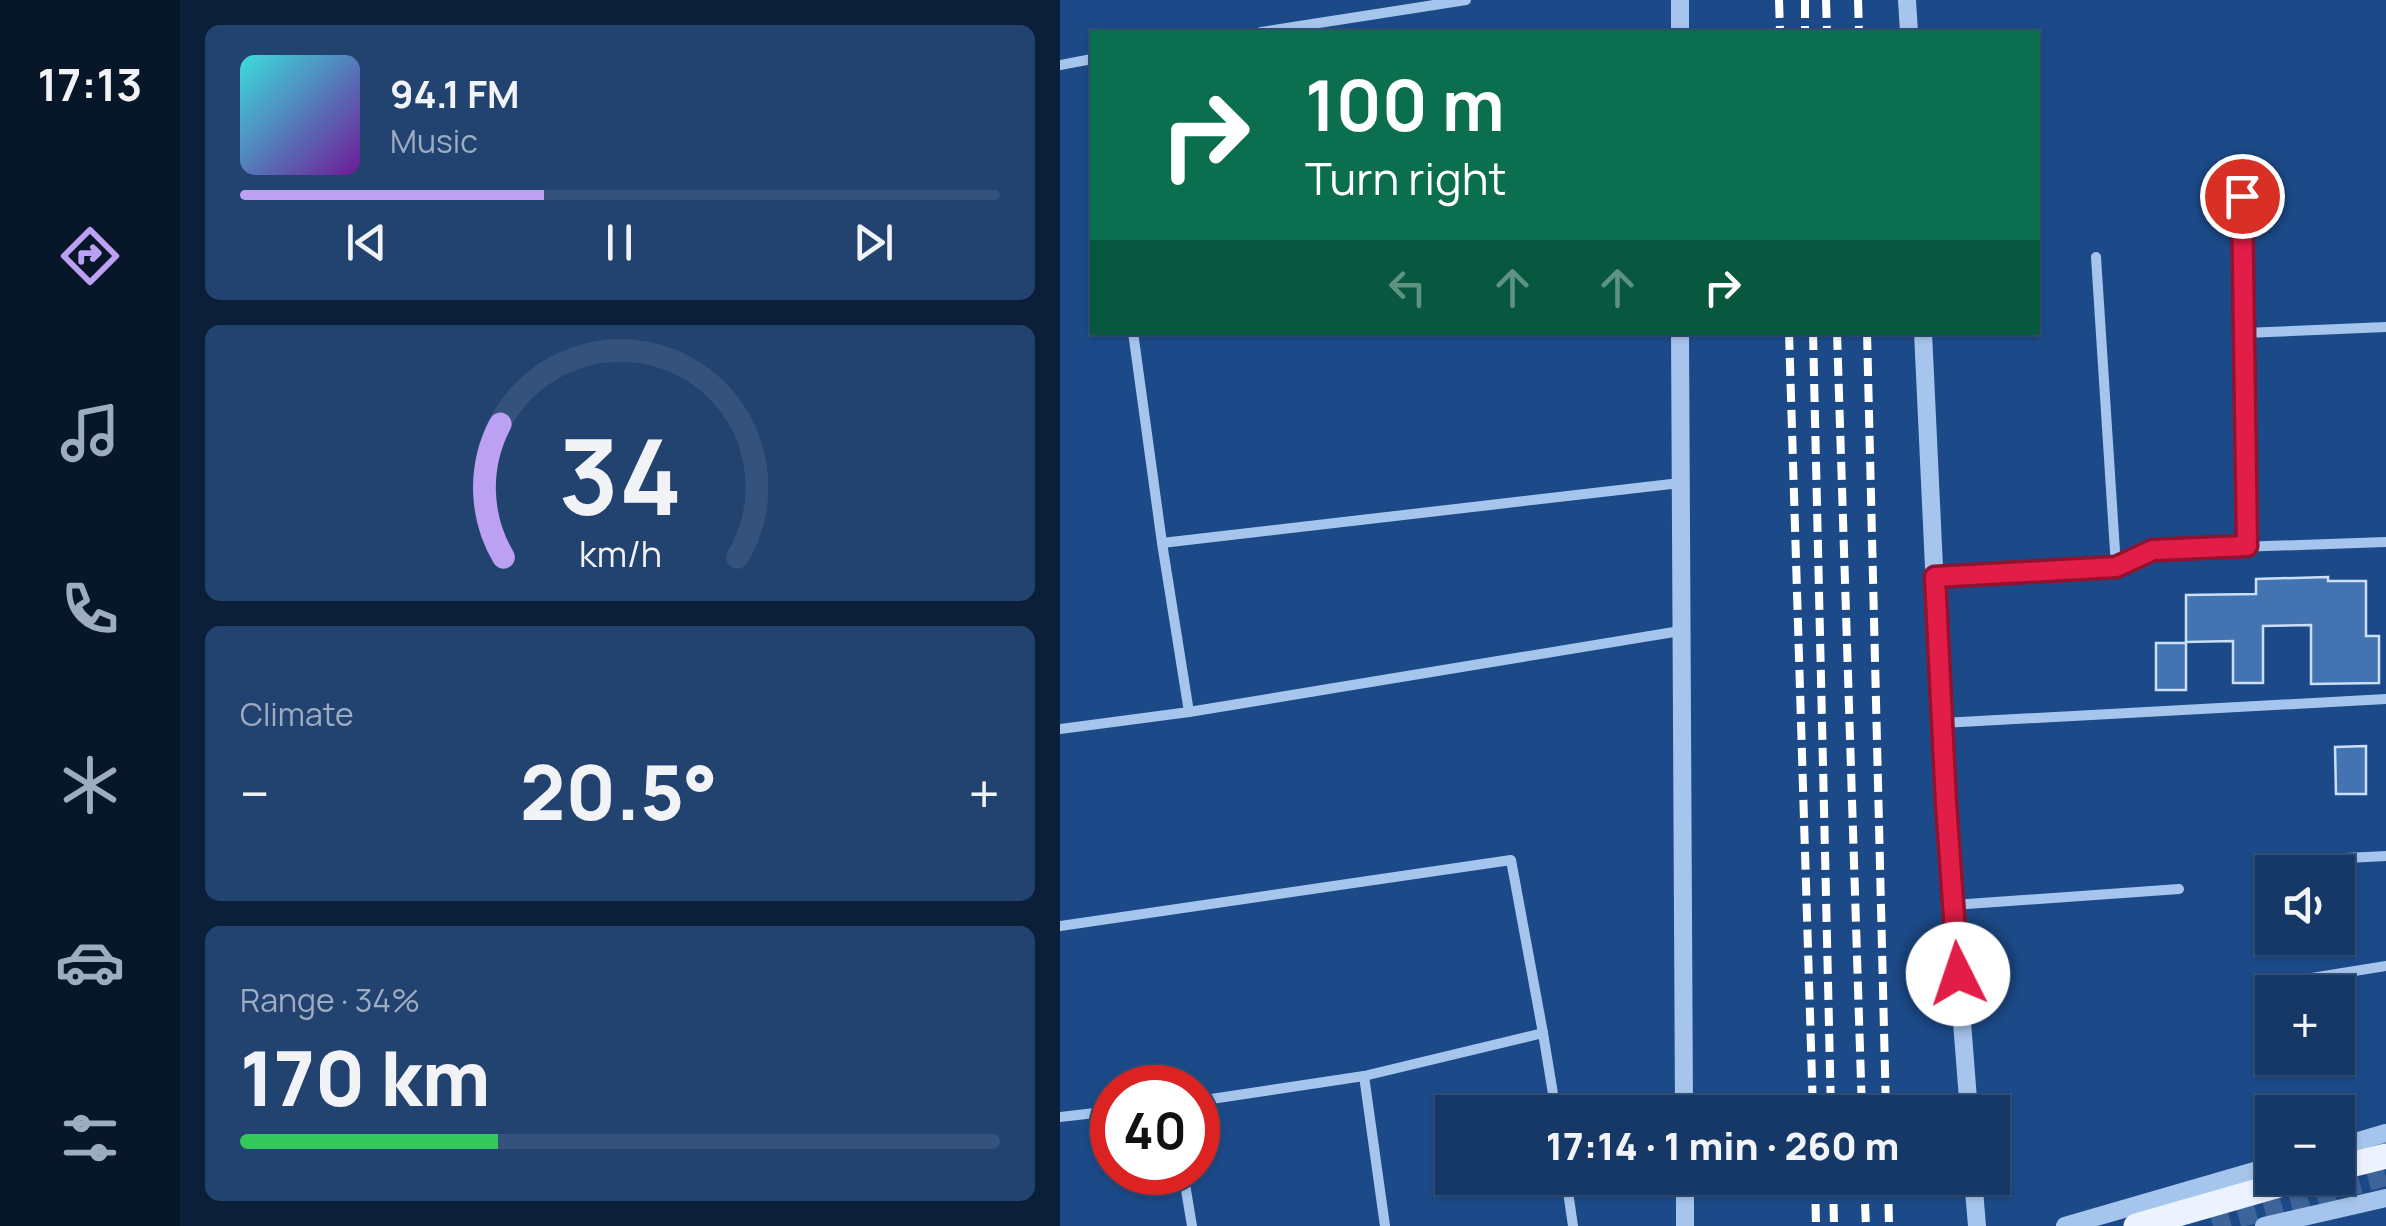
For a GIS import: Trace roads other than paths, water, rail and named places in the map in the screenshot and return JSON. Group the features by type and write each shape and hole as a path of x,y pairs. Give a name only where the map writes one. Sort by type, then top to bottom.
{"main road":[{"path":"2355,1164 2386,1156"},
{"path":"2136,1226 2255,1192"}],"street":[{"path":"1275,30 1466,0"},
{"path":"1680,0 1680,30"},
{"path":"1907,0 1908,30"},
{"path":"1060,65 1090,59"},
{"path":"2242,196 2247,546"},
{"path":"2096,257 2116,567"},
{"path":"2244,333 2386,327"},
{"path":"1133,335 1189,712"},
{"path":"1680,335 1684,1095"},
{"path":"1923,335 1942,722 1967,1095"},
{"path":"1162,543 1680,482"},
{"path":"1935,577 2116,567 2153,550 2386,542"},
{"path":"1060,730 1680,631"},
{"path":"1942,722 2386,699"},
{"path":"2355,858 2386,856"},
{"path":"1060,926 1511,860 1553,1095"},
{"path":"1953,905 2179,889"},
{"path":"2330,975 2386,966"},
{"path":"1220,1098 1364,1076 1543,1033"},
{"path":"1364,1076 1385,1226"},
{"path":"1060,1116 1090,1113"},
{"path":"2355,1142 2386,1132"},
{"path":"2065,1226 2255,1171"},
{"path":"1186,1195 1192,1226"},
{"path":"1568,1195 1573,1226"},
{"path":"1685,1195 1685,1226"},
{"path":"1975,1195 1977,1226"},
{"path":"2264,1226 2325,1219 2386,1198"}],"tunnel":[{"path":"2213,1226 2386,1177"}],"railway":[{"path":"1779,0 1780,30"},
{"path":"1805,0 1805,30"},
{"path":"1826,0 1827,30"},
{"path":"1858,0 1859,30"},
{"path":"1789,335 1812,1095"},
{"path":"1813,335 1831,1095"},
{"path":"1837,335 1861,1095"},
{"path":"1867,335 1886,1095"},
{"path":"1815,1195 1816,1226"},
{"path":"1833,1195 1834,1226"},
{"path":"1865,1195 1866,1226"},
{"path":"1888,1195 1889,1226"}]}
